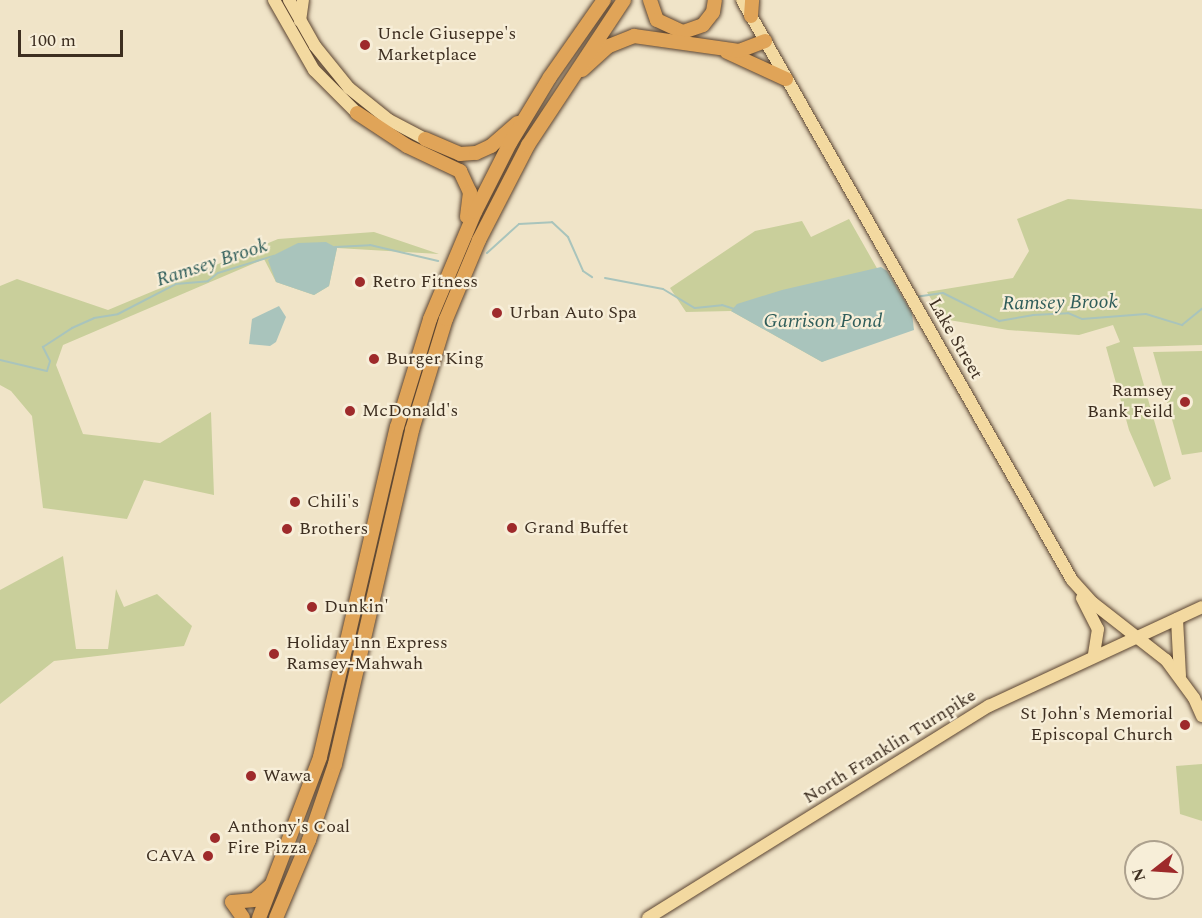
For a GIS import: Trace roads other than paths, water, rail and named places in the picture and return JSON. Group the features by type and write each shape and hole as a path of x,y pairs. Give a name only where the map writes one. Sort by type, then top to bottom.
{"highway":[{"path":"457,252 528,114 604,0"},
{"path":"276,918 309,840 335,764 410,438 433,359 479,240 556,98 624,0"},
{"path":"650,0 657,20 683,32 703,25 713,12 715,0"},
{"path":"751,16 752,0"},
{"path":"556,98 596,56 628,38 655,36 743,51 765,41"},
{"path":"717,47 786,79"},
{"path":"259,918 275,880 323,745 407,390 457,252 471,197 464,175 400,143 357,113"},
{"path":"425,139 460,153 476,153 496,143 528,114"},
{"path":"243,918 232,902 254,900 275,880"}],"main road":[{"path":"274,0 309,64 357,113"},
{"path":"289,0 325,61 349,88 389,120 425,139"},
{"path":"300,22 303,0"},
{"name":"Lake Street","path":"742,0 1077,589 1166,660 1180,676"},
{"path":"1077,589 1098,629 1094,655"},
{"name":"North Franklin Turnpike","path":"648,918 989,706 1094,655 1202,607"},
{"path":"1177,620 1180,676 1202,716"}],"water":[{"path":"326,242 337,248 329,286 314,295 276,282 268,260 274,255 298,243"},
{"name":"Garrison Pond","path":"881,267 887,271 912,313 914,330 822,362 731,311 737,304 782,290"},
{"path":"279,306 286,317 276,342 270,346 249,344 252,319"}],"waterway":[{"name":"Ramsey Brook","path":"487,253 519,224 552,222 568,237 583,271 592,277"},
{"name":"Ramsey Brook","path":"335,247 370,245 438,261"},
{"name":"Ramsey Brook","path":"0,360 47,371 50,361 43,347 72,328 94,318 118,314 176,284 208,281 218,273 273,256"},
{"name":"Ramsey Brook","path":"605,278 663,289 695,308 722,305 734,309"},
{"name":"Ramsey Brook","path":"915,297 943,293 999,321 1033,315 1068,313 1082,319 1146,314 1182,325 1202,309"}],"place":[{"name":"Uncle Giuseppe's Marketplace","path":"365,45"},
{"name":"Retro Fitness","path":"360,282"},
{"name":"Urban Auto Spa","path":"497,313"},
{"name":"Burger King","path":"374,359"},
{"name":"Ramsey Bank Feild","path":"1185,402"},
{"name":"McDonald's","path":"350,411"},
{"name":"Chili's","path":"295,502"},
{"name":"Grand Buffet","path":"512,528"},
{"name":"Brothers","path":"287,529"},
{"name":"Dunkin'","path":"312,607"},
{"name":"Holiday Inn Express Ramsey-Mahwah","path":"274,654"},
{"name":"St John's Memorial Episcopal Church","path":"1185,725"},
{"name":"Wawa","path":"251,776"},
{"name":"Anthony's Coal Fire Pizza","path":"215,838"},
{"name":"CAVA","path":"208,856"}]}
